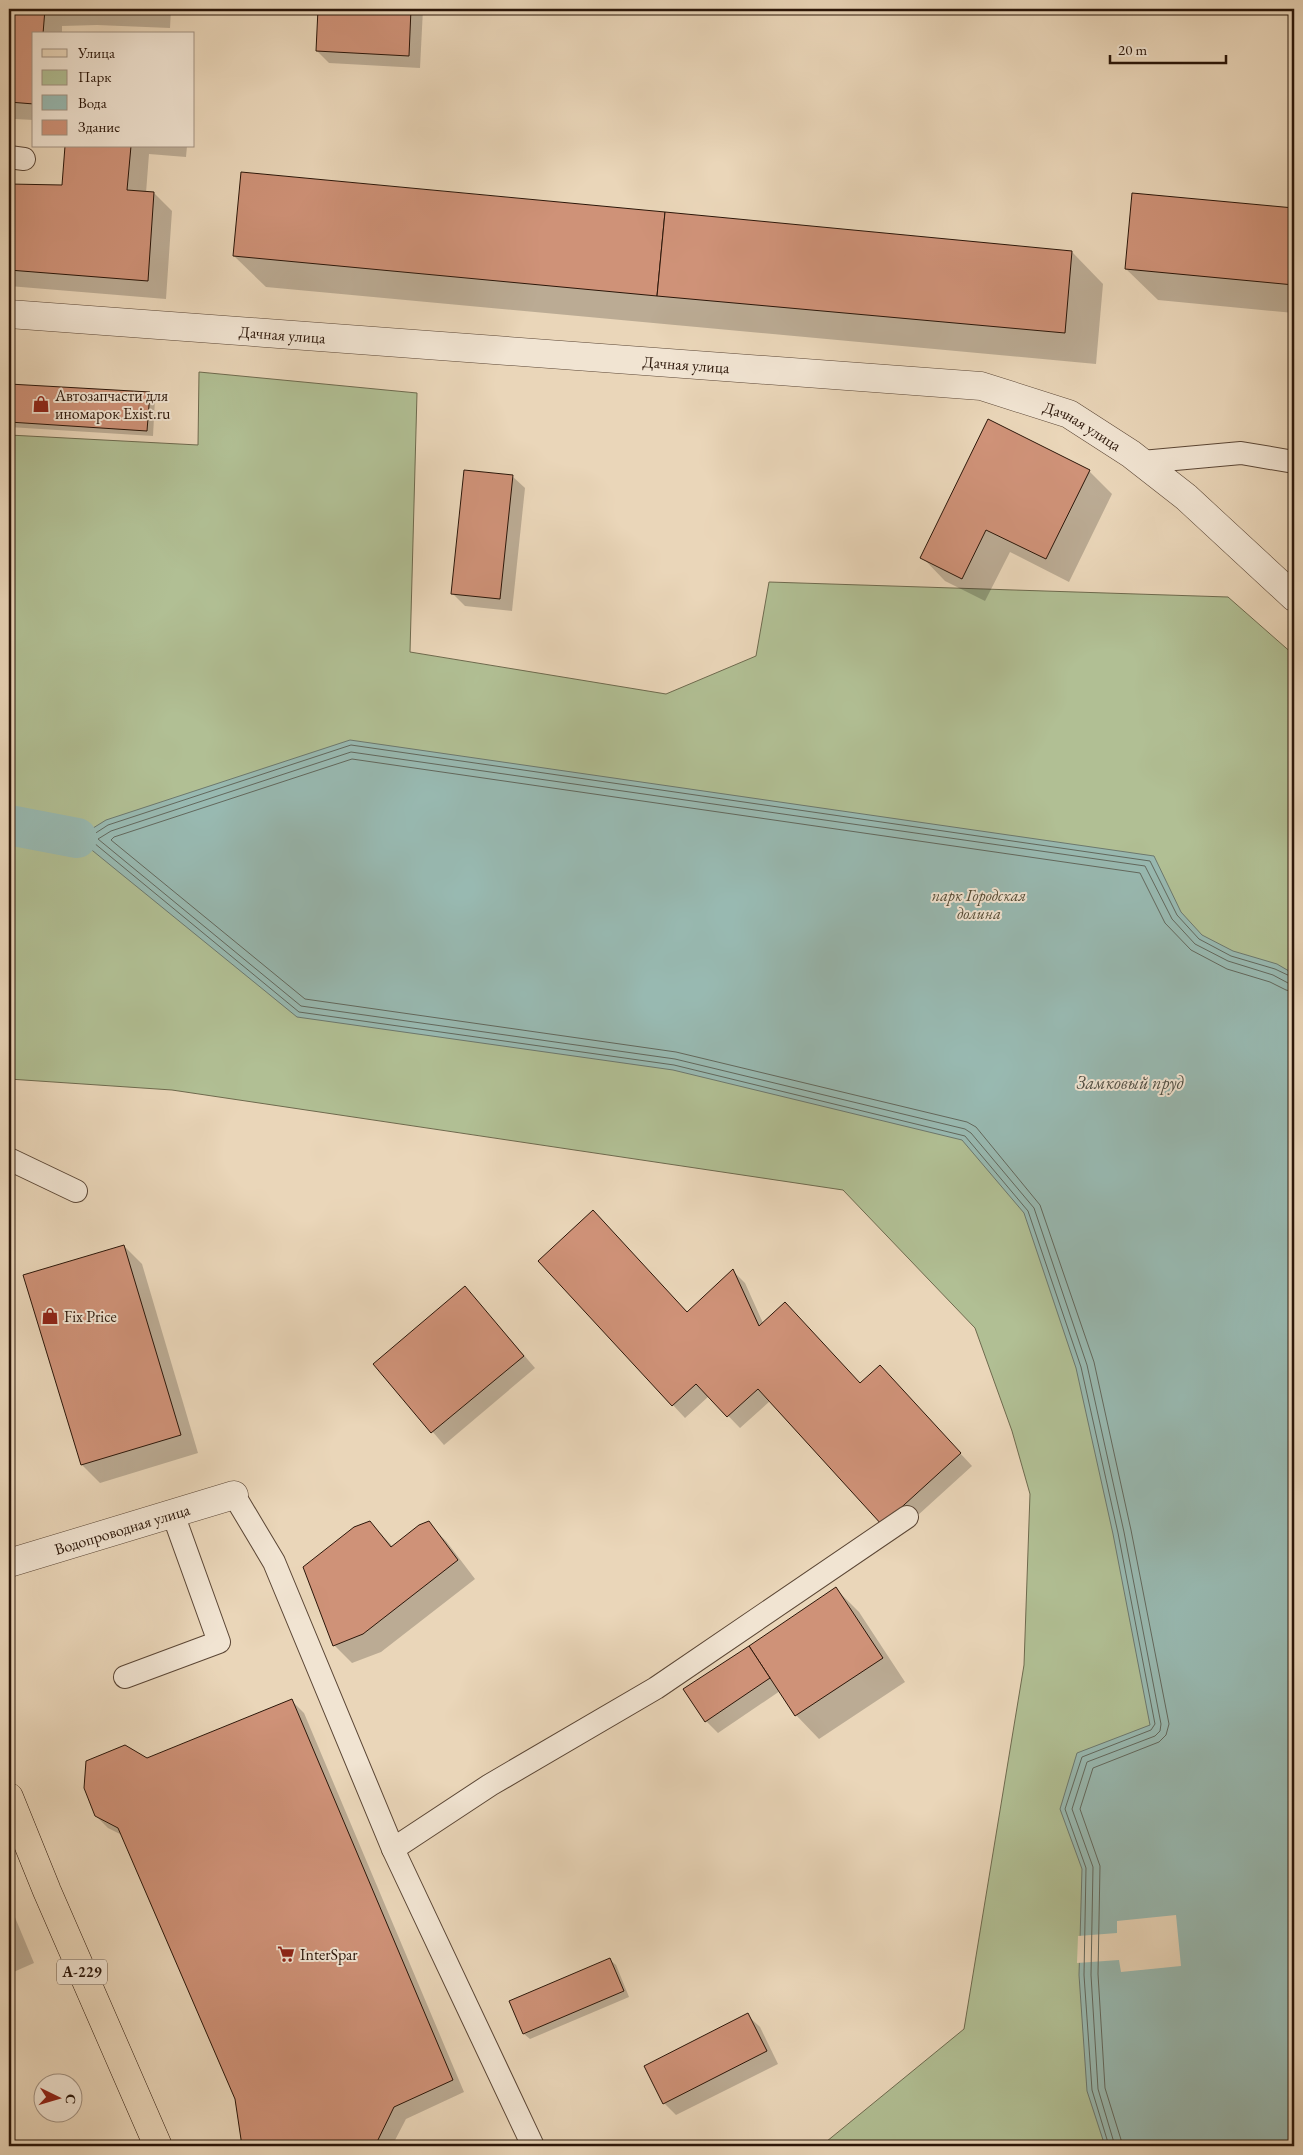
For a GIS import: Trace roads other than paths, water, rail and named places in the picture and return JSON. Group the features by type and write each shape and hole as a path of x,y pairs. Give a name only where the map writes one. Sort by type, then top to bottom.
{"main road":[{"name":"А-229","path":"9,1797 46,1891 158,2146"}],"street":[{"name":"Дачная улица","path":"9,314 981,386 1069,414 1142,462 1186,498 1294,597"},
{"name":"Водопроводная улица","path":"9,1563 234,1496"}],"lane":[{"path":"1142,462 1241,454 1294,462"},
{"path":"9,1158 76,1191"},
{"path":"234,1496 274,1562 393,1849 533,2146"},
{"path":"126,1677 219,1642 174,1514"},
{"path":"393,1849 490,1785 656,1688 907,1517"}],"water":[{"name":"Замковый пруд","path":"350,740 1154,856 1181,912 1202,935 1233,951 1277,964 1294,974 1294,2146 1105,2146 1087,2091 1079,1975 1082,1869 1060,1809 1077,1753 1150,1725 1113,1534 1076,1368 1024,1213 962,1140 673,1070 297,1017 77,838 106,820"}],"waterway":[{"path":"9,825 77,838"}],"place":[{"name":"Автозапчасти для иномарок Exist.ru","path":"41,404"},
{"name":"Fix Price","path":"50,1316"},
{"name":"InterSpar","path":"286,1954"}],"park label":[{"name":"парк Городская долина","path":"979,904"}]}
